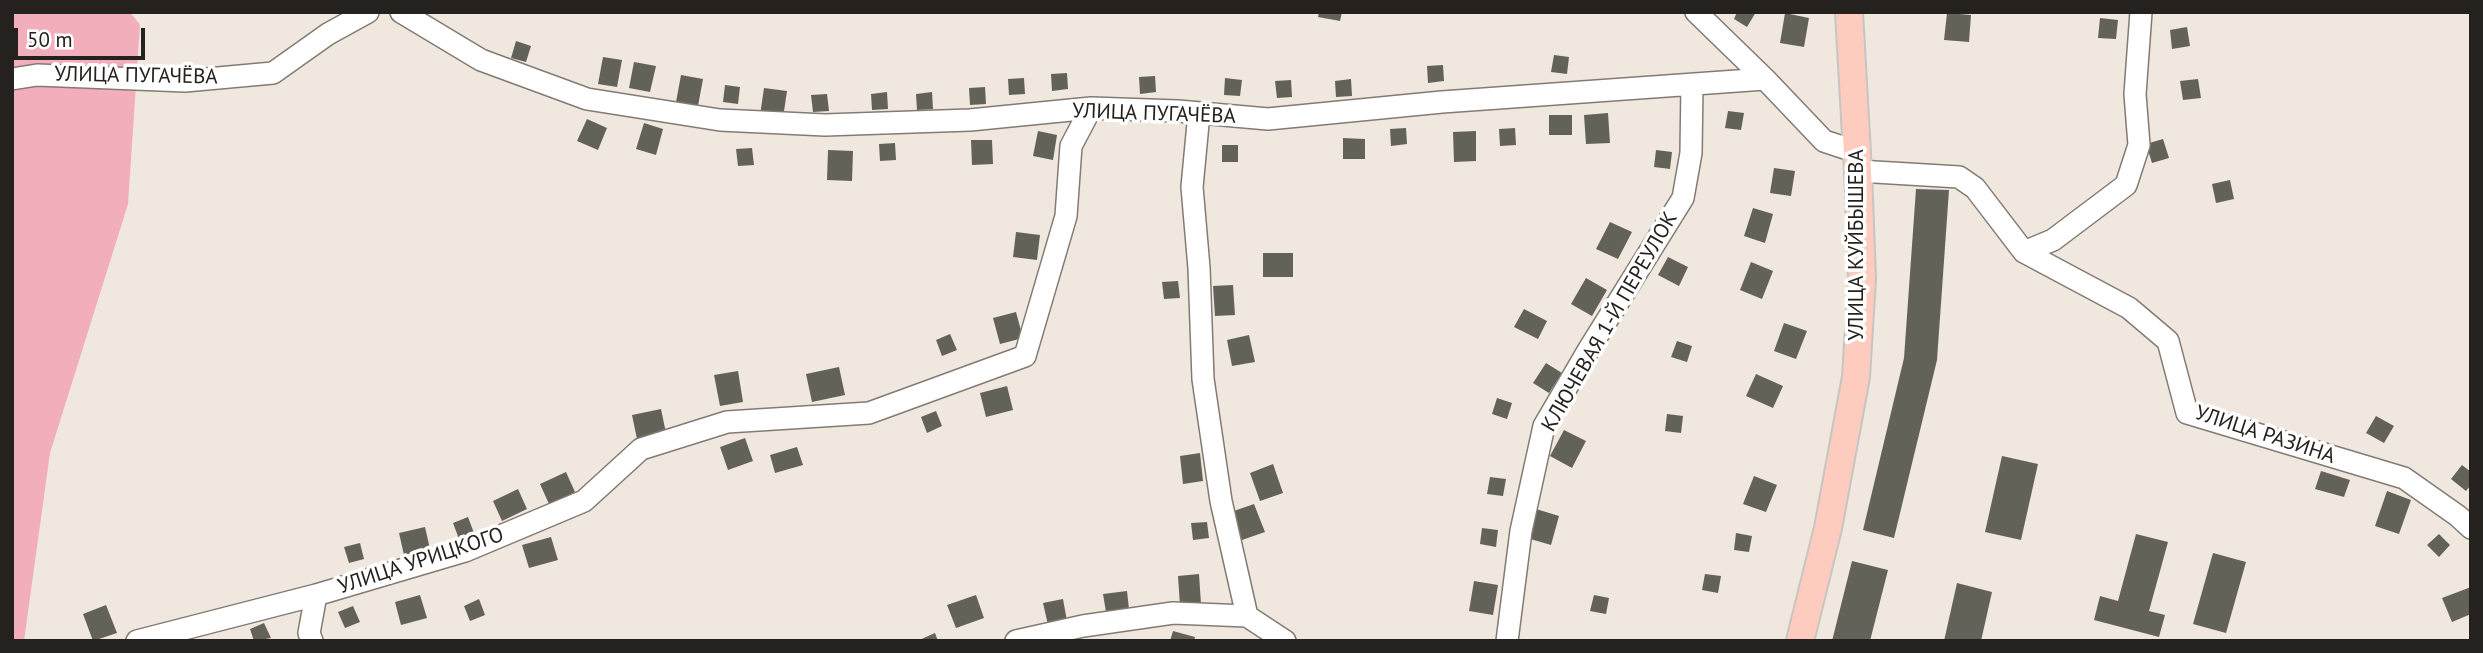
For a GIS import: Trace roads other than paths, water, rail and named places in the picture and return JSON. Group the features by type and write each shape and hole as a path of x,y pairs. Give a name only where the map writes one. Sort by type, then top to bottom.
{"main road":[{"name":"УЛИЦА КУЙБЫШЕВА","path":"1800,641 1828,528 1856,377 1862,279 1849,12"}],"street":[{"name":"УЛИЦА ПУГАЧЁВА","path":"12,79 37,75 185,81 274,73 328,34 368,12"},
{"name":"УЛИЦА ПУГАЧЁВА","path":"401,12 481,60 587,99 720,120 839,125 970,120 1091,108 1268,119 1443,102 1765,79"},
{"path":"1696,12 1824,141 1858,161"},
{"path":"2024,252 2053,240 2126,185 2139,145 2134,94 2141,12"},
{"name":"КЛЮЧЕВАЯ 1-Й ПЕРЕУЛОК","path":"1507,641 1521,531 1544,426 1683,198 1691,153 1692,85"},
{"name":"УЛИЦА УРИЦКОГО","path":"137,641 316,595 465,551 584,501 641,449 727,422 869,413 1025,356 1066,216 1071,146 1091,108"},
{"path":"1199,113 1192,187 1199,268 1203,379 1221,501 1247,616"},
{"name":"УЛИЦА РАЗИНА","path":"1858,161 1959,177 1975,188 2024,252 2129,308 2168,341 2187,413 2404,478 2471,528"},
{"name":"УЛИЦА УРИЦКОГО","path":"312,641 309,633 316,595"},
{"path":"1016,641 1083,626 1172,613 1247,616 1285,641"}]}
